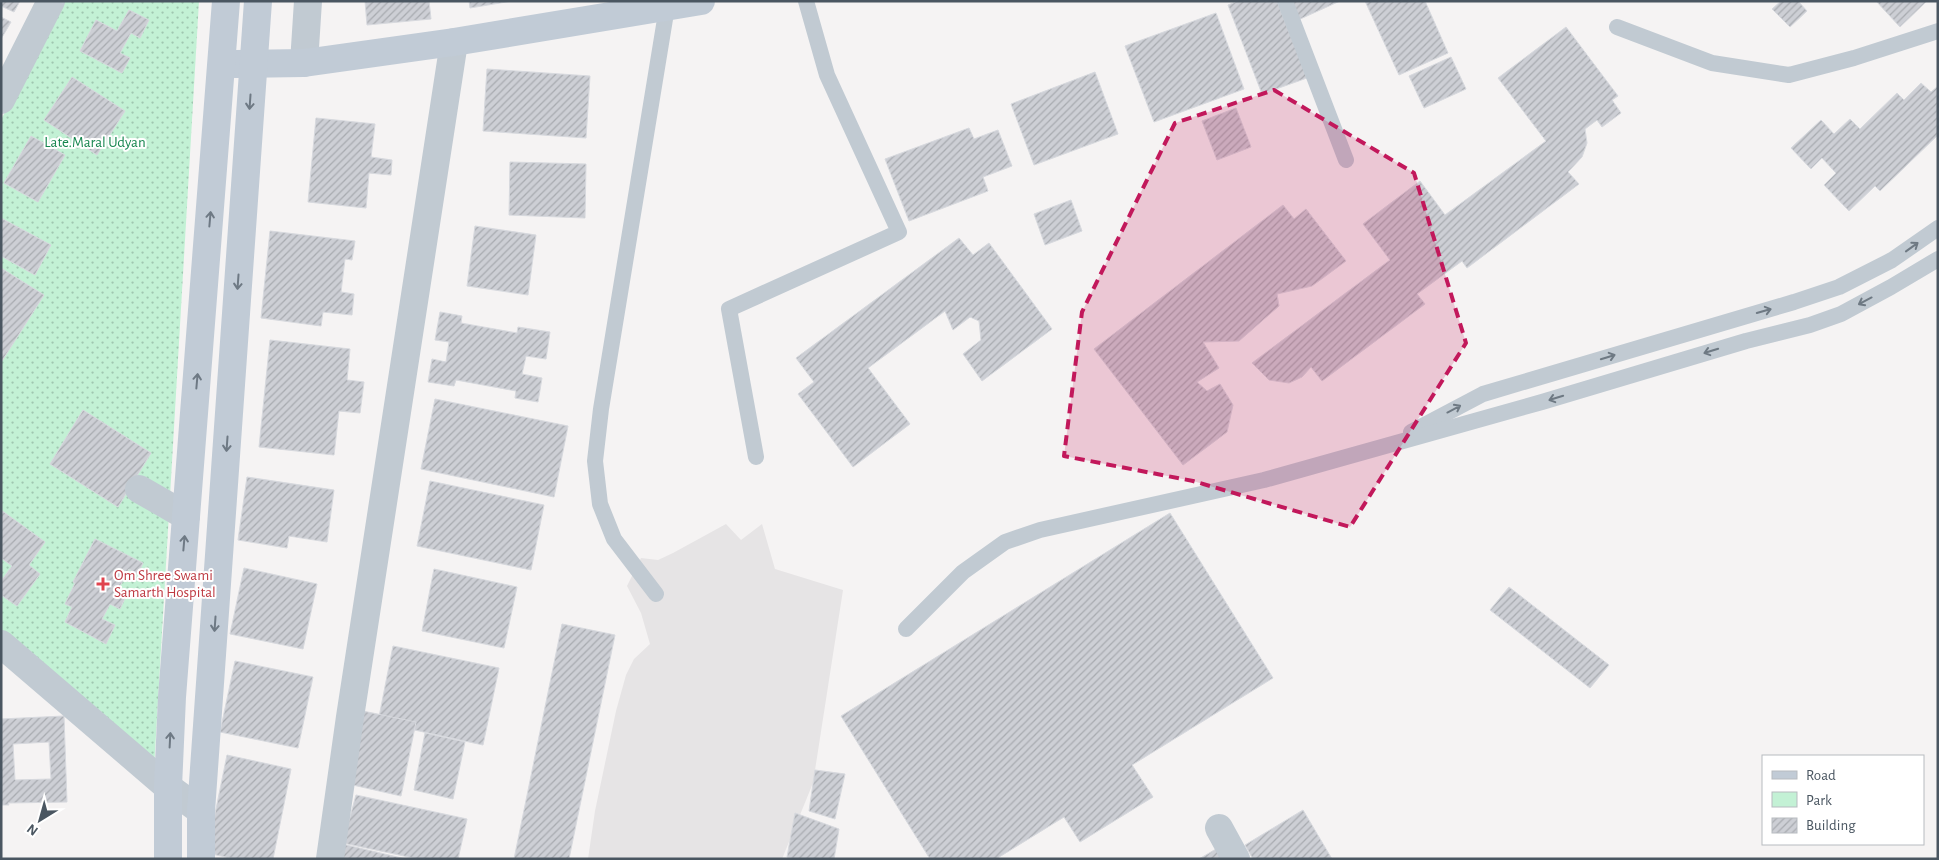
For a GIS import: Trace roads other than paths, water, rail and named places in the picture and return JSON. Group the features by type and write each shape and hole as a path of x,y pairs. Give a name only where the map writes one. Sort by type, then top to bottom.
{"street":[{"path":"1,100 51,1"},
{"path":"168,859 168,787 172,697 226,1"},
{"path":"201,859 201,811 258,1"},
{"path":"304,63 308,1"},
{"path":"222,63 304,63 454,42 701,1"},
{"path":"330,859 350,717 454,42"},
{"path":"138,489 186,516"},
{"path":"1,644 168,787 201,811"},
{"path":"1219,828 1236,859"}],"lane":[{"path":"756,457 729,309 899,232 827,75 806,1"},
{"path":"1285,1 1346,160"},
{"path":"656,594 614,539 600,504 595,461 601,409 667,7"},
{"path":"1617,28 1712,63 1789,75 1854,58 1938,31"},
{"path":"1380,448 1483,394 1839,287 1892,260 1938,228"},
{"path":"906,629 963,572 1005,542 1040,530 1264,480 1542,402 1746,341 1810,325 1841,314 1938,259"}],"place":[{"name":"Om Shree Swami Samarth Hospital","path":"103,584"}],"park label":[{"name":"Late.Maral Udyan","path":"95,142"}]}
